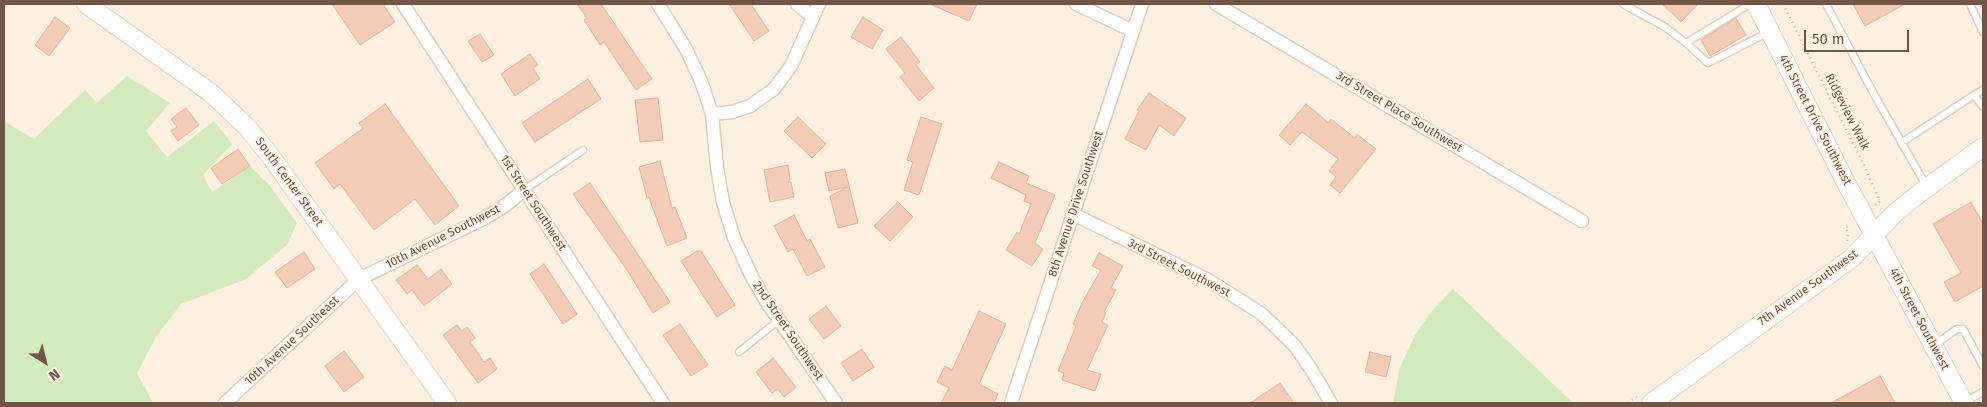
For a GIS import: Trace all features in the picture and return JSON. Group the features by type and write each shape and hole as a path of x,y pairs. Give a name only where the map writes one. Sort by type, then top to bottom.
{"street":[{"name":"South Center Street","path":"86,4 211,93 230,109 269,154 448,403"},
{"name":"1st Street Southwest","path":"402,4 662,403"},
{"name":"2nd Street Southwest","path":"658,4 686,49 701,81 712,114 717,167 723,202 734,238 752,277 836,403"},
{"path":"797,4 813,17"},
{"path":"712,114 732,112 750,106 774,90 791,66 819,4"},
{"path":"1076,4 1133,31"},
{"name":"8th Avenue Drive Southwest","path":"1011,403 1142,4"},
{"name":"3rd Street Place Southwest","path":"1216,4 1582,220"},
{"name":"4th Street Drive Southwest","path":"1756,4 1843,177 1875,235"},
{"name":"7th Avenue Southwest","path":"1651,403 1852,258 1895,213 1927,187 1983,147"},
{"name":"10th Avenue Southwest","path":"359,279 485,218 506,205 524,190"},
{"name":"3rd Street Southwest","path":"1073,214 1210,281 1262,314 1295,346 1331,403"},
{"name":"4th Street Southwest","path":"1875,235 1964,402"},
{"name":"10th Avenue Southeast","path":"225,403 359,279"}],"lane":[{"path":"1623,4 1635,6 1665,27 1686,43 1708,64 1770,32"},
{"path":"1686,43 1750,4"},
{"path":"1826,4 1901,143 1927,187"},
{"path":"1970,4 1983,32"},
{"path":"1901,143 1983,90"},
{"path":"1974,95 1983,107"},
{"path":"524,190 584,150"},
{"path":"738,352 779,320"},
{"path":"1933,345 1957,330 1963,330 1983,366"},
{"path":"1964,402 1983,392"}],"path":[{"name":"Ridgeview Walk","path":"1782,4 1880,201"}],"green space":[{"path":"127,76 170,103 146,131 167,157 214,121 232,144 203,175 212,192 250,166 270,186 297,223 287,245 246,279 181,304 156,337 137,373 153,403 4,403 4,121 34,139 85,90 97,103"},
{"path":"1453,289 1573,403 1393,403 1400,367 1415,335 1431,312"}],"building":[{"path":"332,4 383,4 395,22 360,45"},
{"path":"577,4 601,4 652,79 636,90 604,42 600,45 584,20 587,18"},
{"path":"729,4 751,4 769,31 754,41"},
{"path":"930,4 977,4 969,21"},
{"path":"1662,4 1698,4 1681,22"},
{"path":"1853,4 1905,4 1865,26"},
{"path":"55,17 70,28 49,56 35,45"},
{"path":"863,17 883,30 872,49 851,37"},
{"path":"1736,18 1746,35 1710,56 1701,40"},
{"path":"480,34 494,55 482,62 468,41"},
{"path":"901,37 920,62 916,65 934,88 919,101 900,77 905,73 886,49"},
{"path":"530,54 538,65 533,68 540,79 515,96 501,74"},
{"path":"588,79 601,99 535,142 522,123"},
{"path":"1149,93 1186,118 1174,136 1159,125 1146,150 1125,139 1139,111 1137,110"},
{"path":"658,98 663,140 640,142 635,100"},
{"path":"385,104 459,206 435,225 415,199 374,230 340,184 334,189 315,163 363,128 359,123"},
{"path":"1306,104 1329,123 1331,119 1355,138 1357,134 1376,149 1340,193 1330,185 1336,177 1329,171 1338,159 1302,132 1290,145 1279,135"},
{"path":"186,108 199,125 178,141 171,131 177,127 171,119"},
{"path":"798,117 826,144 812,158 784,131"},
{"path":"921,117 942,124 919,195 904,190 913,162 907,160"},
{"path":"238,149 250,166 222,184 211,168"},
{"path":"660,161 672,208 675,207 687,238 667,246 649,198 647,198 639,167"},
{"path":"999,162 1029,176 1026,183 1055,195 1035,243 1043,249 1032,266 1006,250 1017,232 1019,234 1031,204 1024,201 1026,195 991,178"},
{"path":"788,165 790,180 788,182 791,182 794,197 770,202 764,170"},
{"path":"845,169 858,223 838,228 830,196 847,187 829,191 825,173"},
{"path":"590,183 670,302 653,313 629,273 573,194"},
{"path":"898,202 913,217 890,241 874,226"},
{"path":"1971,202 1983,224 1983,286 1955,302 1944,282 1961,273 1933,224"},
{"path":"794,215 807,241 810,239 825,267 807,276 793,249 788,252 774,226"},
{"path":"697,251 701,251 735,305 717,317 681,261"},
{"path":"304,252 315,269 287,288 275,272"},
{"path":"1099,253 1123,266 1111,288 1116,290 1104,312 1106,313 1102,322 1108,325 1087,370 1101,374 1095,391 1062,380 1064,373 1058,371 1076,326 1073,324 1082,303 1101,270 1092,266"},
{"path":"544,264 577,314 563,324 530,274"},
{"path":"417,265 428,279 441,269 452,284 424,306 412,290 407,294 396,280"},
{"path":"826,306 841,326 824,339 809,319"},
{"path":"979,311 1006,324 979,384 998,394 994,403 941,403 949,388 937,382 945,366 952,370"},
{"path":"680,324 708,365 691,376 663,335"},
{"path":"457,325 462,331 467,327 475,338 470,342 484,362 490,358 497,369 478,383 443,335"},
{"path":"862,349 874,367 853,381 841,363"},
{"path":"344,351 364,377 344,392 325,366"},
{"path":"1370,352 1391,357 1386,377 1365,372"},
{"path":"773,358 796,387 784,397 778,389 772,393 756,372"},
{"path":"1880,376 1895,403 1831,403"},
{"path":"1280,383 1294,403 1250,403"}]}
